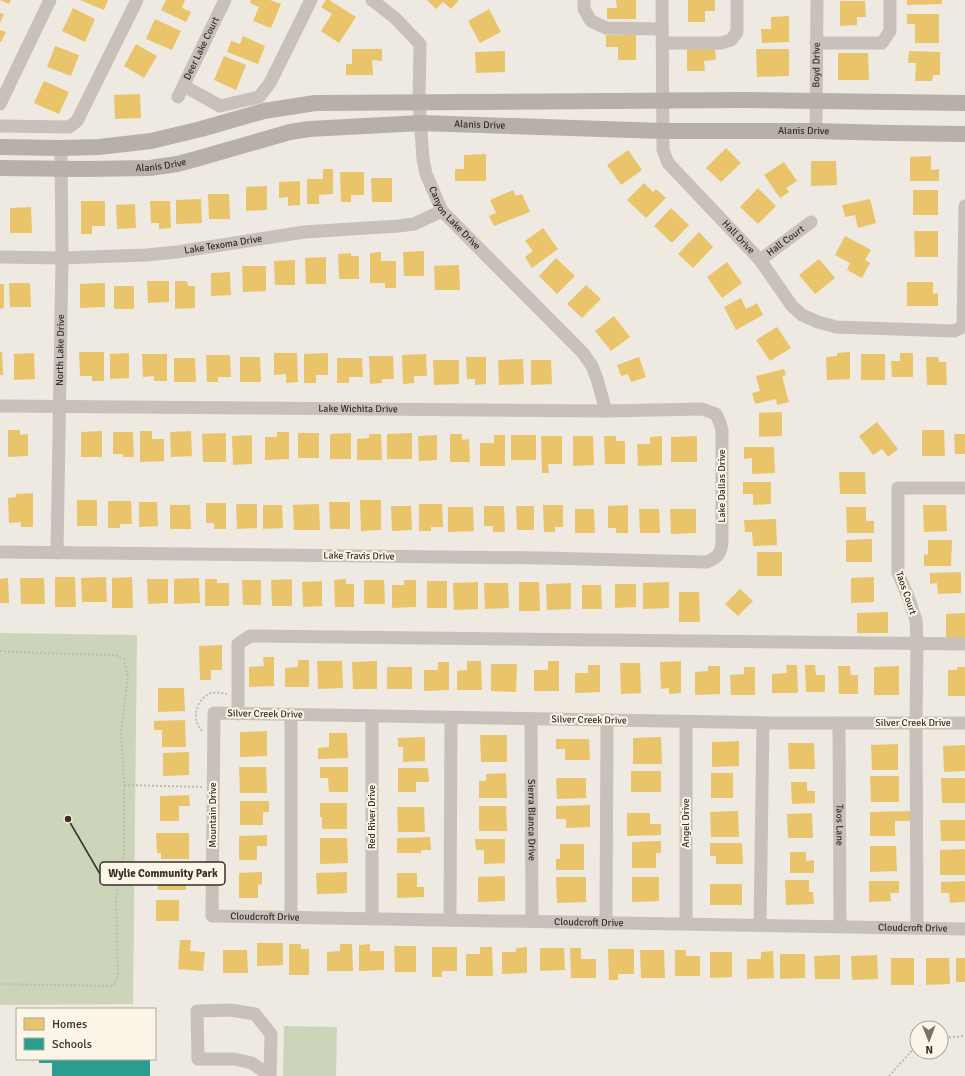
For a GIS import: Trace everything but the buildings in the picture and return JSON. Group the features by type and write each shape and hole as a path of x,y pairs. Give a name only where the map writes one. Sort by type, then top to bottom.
{"main road":[{"path":"0,147 99,147 151,141 201,129 264,111 315,103 743,100 965,103"},
{"name":"Alanis Drive","path":"0,168 150,168 177,164 290,132 309,129 421,123 663,131 816,131 965,134"}],"street":[{"path":"0,104 50,0"},
{"path":"0,126 69,127 77,121 137,0"},
{"name":"Deer Lake Court","path":"225,0 181,92 220,106 259,98 270,83 311,0"},
{"name":"Canyon Lake Drive","path":"372,0 395,18 420,44 419,102 422,159 426,174 442,210 583,353 592,366 598,379 606,411"},
{"path":"584,0 584,9 591,21 606,28 662,29"},
{"name":"Hall Drive","path":"662,0 663,150 668,163 760,260 792,306 802,315 836,328 954,331 963,327 965,206"},
{"path":"662,43 721,43 731,40 737,32 737,0"},
{"name":"Boyd Drive","path":"816,131 817,0"},
{"path":"816,43 882,43 890,31 890,0"},
{"name":"North Lake Drive","path":"57,552 62,258 61,148"},
{"name":"Lake Texoma Drive","path":"0,257 62,258 146,255 177,252 304,232 414,224 442,210"},
{"name":"Hall Court","path":"760,260 811,222"},
{"name":"Lake Wichita Drive","path":"0,406 606,411 702,408 716,414"},
{"name":"Lake Dallas Drive","path":"716,414 722,430 722,544 721,551 716,557"},
{"name":"Taos Court","path":"917,928 917,643 916,620 898,573 898,488 965,488"},
{"name":"Lake Travis Drive","path":"0,552 543,558 707,562 716,557"},
{"path":"238,714 238,644 250,636 965,644"},
{"name":"Silver Creek Drive","path":"214,713 686,722 965,723"},
{"name":"Mountain Drive","path":"212,916 214,713"},
{"path":"291,715 291,917"},
{"name":"Red River Drive","path":"372,716 372,918"},
{"path":"450,920 451,718"},
{"name":"Sierra Blanca Drive","path":"531,719 532,921"},
{"path":"606,922 607,720"},
{"name":"Angel Drive","path":"686,722 686,924"},
{"path":"760,925 763,723"},
{"name":"Taos Lane","path":"839,723 840,926"},
{"name":"Cloudcroft Drive","path":"212,916 965,929"},
{"path":"231,1010 255,1014 271,1034 270,1076 252,1063 234,1059 198,1059 197,1011 231,1010"}],"path":[{"path":"0,651 114,655 124,660 128,677 121,731 124,785 124,853 116,898 118,976 113,986 0,984"},
{"path":"124,785 213,788"},
{"path":"949,1037 965,1036"},
{"path":"889,1076 909,1054"}],"green space":[{"path":"0,633 137,635 133,1004 0,1005"},
{"path":"284,1026 337,1027 336,1076 283,1076"}],"place":[{"name":"Wylie Community Park","path":"68,819"}]}
